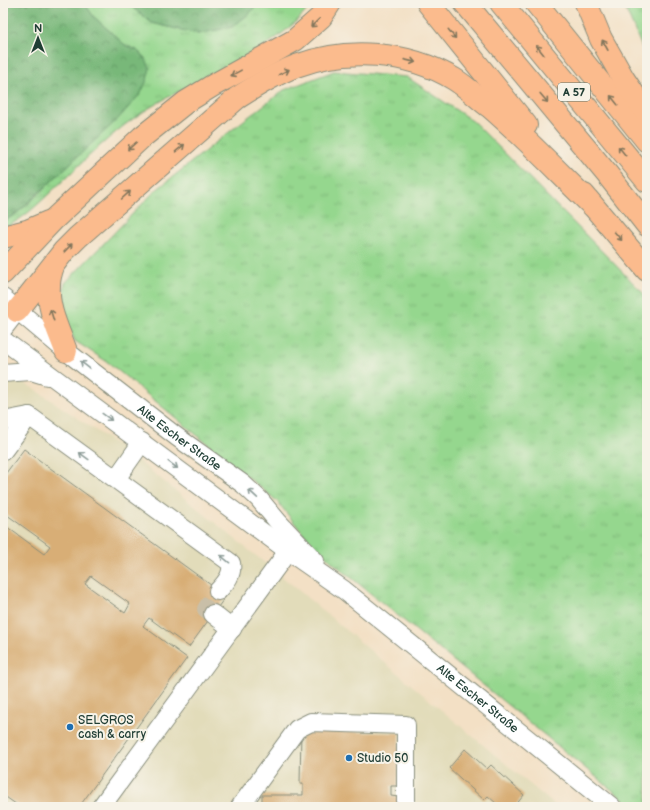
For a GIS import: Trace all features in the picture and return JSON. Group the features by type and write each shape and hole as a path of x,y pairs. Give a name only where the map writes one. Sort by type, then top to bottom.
{"highway":[{"path":"3,273 53,220 122,155 162,121 186,102 212,86 295,40 321,17 330,3"},
{"path":"428,3 647,270"},
{"name":"A 57","path":"465,3 607,174 647,225"},
{"name":"A 57","path":"501,3 647,181"},
{"path":"536,3 647,141"},
{"path":"586,3 608,52 647,114"},
{"path":"10,304 52,266 78,237 237,98 257,85 295,66 321,58 348,54 377,54 430,67 454,80 465,87 506,121 593,206"},
{"path":"3,237 27,231 53,220"},
{"path":"52,266 49,284 51,313 66,351"}],"street":[{"path":"3,329 10,304"},
{"name":"Alte Escher Straße","path":"10,304 66,351 177,437 243,484 259,499 292,546"},
{"name":"Alte Escher Straße","path":"3,340 142,442 292,546 344,590 612,807"},
{"path":"3,373 31,371 54,378"},
{"path":"3,450 29,416"},
{"path":"3,421 29,416 230,562 232,569 230,575 218,591"},
{"path":"116,479 142,442"},
{"path":"101,807 292,546"},
{"path":"213,614 232,628"},
{"path":"240,807 297,729 311,722 406,725 406,807"}],"shaded area":[{"path":"3,370 36,390 126,451 291,584 557,807 3,807"}],"green space":[{"path":"3,3 84,3 94,17 125,45 137,50 145,58 150,68 147,80 141,93 118,119 18,212 3,222"},
{"path":"84,3 127,3 152,23 198,34 249,14 259,3 313,3 294,23 273,40 224,69 173,94 126,124 98,148 42,201 17,221 3,228 3,222 31,201 141,93 137,50 125,45 94,17"},
{"path":"127,3 259,3 249,14 232,27 198,34 152,23"},
{"path":"623,3 647,3 647,59"},
{"path":"334,71 407,77 474,122 647,297 647,807 633,807 332,562 304,535 277,501 109,363 75,341 61,310 65,283 155,191 284,90"}],"building":[{"name":"SELGROS cash & carry","path":"24,449 226,596 189,647 149,618 143,626 187,658 79,807 20,807 3,795 3,524 44,554 50,546 3,512 3,477","holes":["91,576 130,604 125,613 85,584"]},
{"name":"Studio 50","path":"301,731 399,733 398,786 391,786 391,796 398,797 398,807 262,807 262,795 303,795 303,784 300,784"},
{"path":"465,749 487,769 491,765 524,795 514,807 495,807 497,804 488,796 484,800 449,768"}],"tunnel":[{"path":"213,614 206,609 218,591"}],"place":[{"name":"SELGROS cash & carry","path":"70,727"},
{"name":"Studio 50","path":"349,758"}]}
